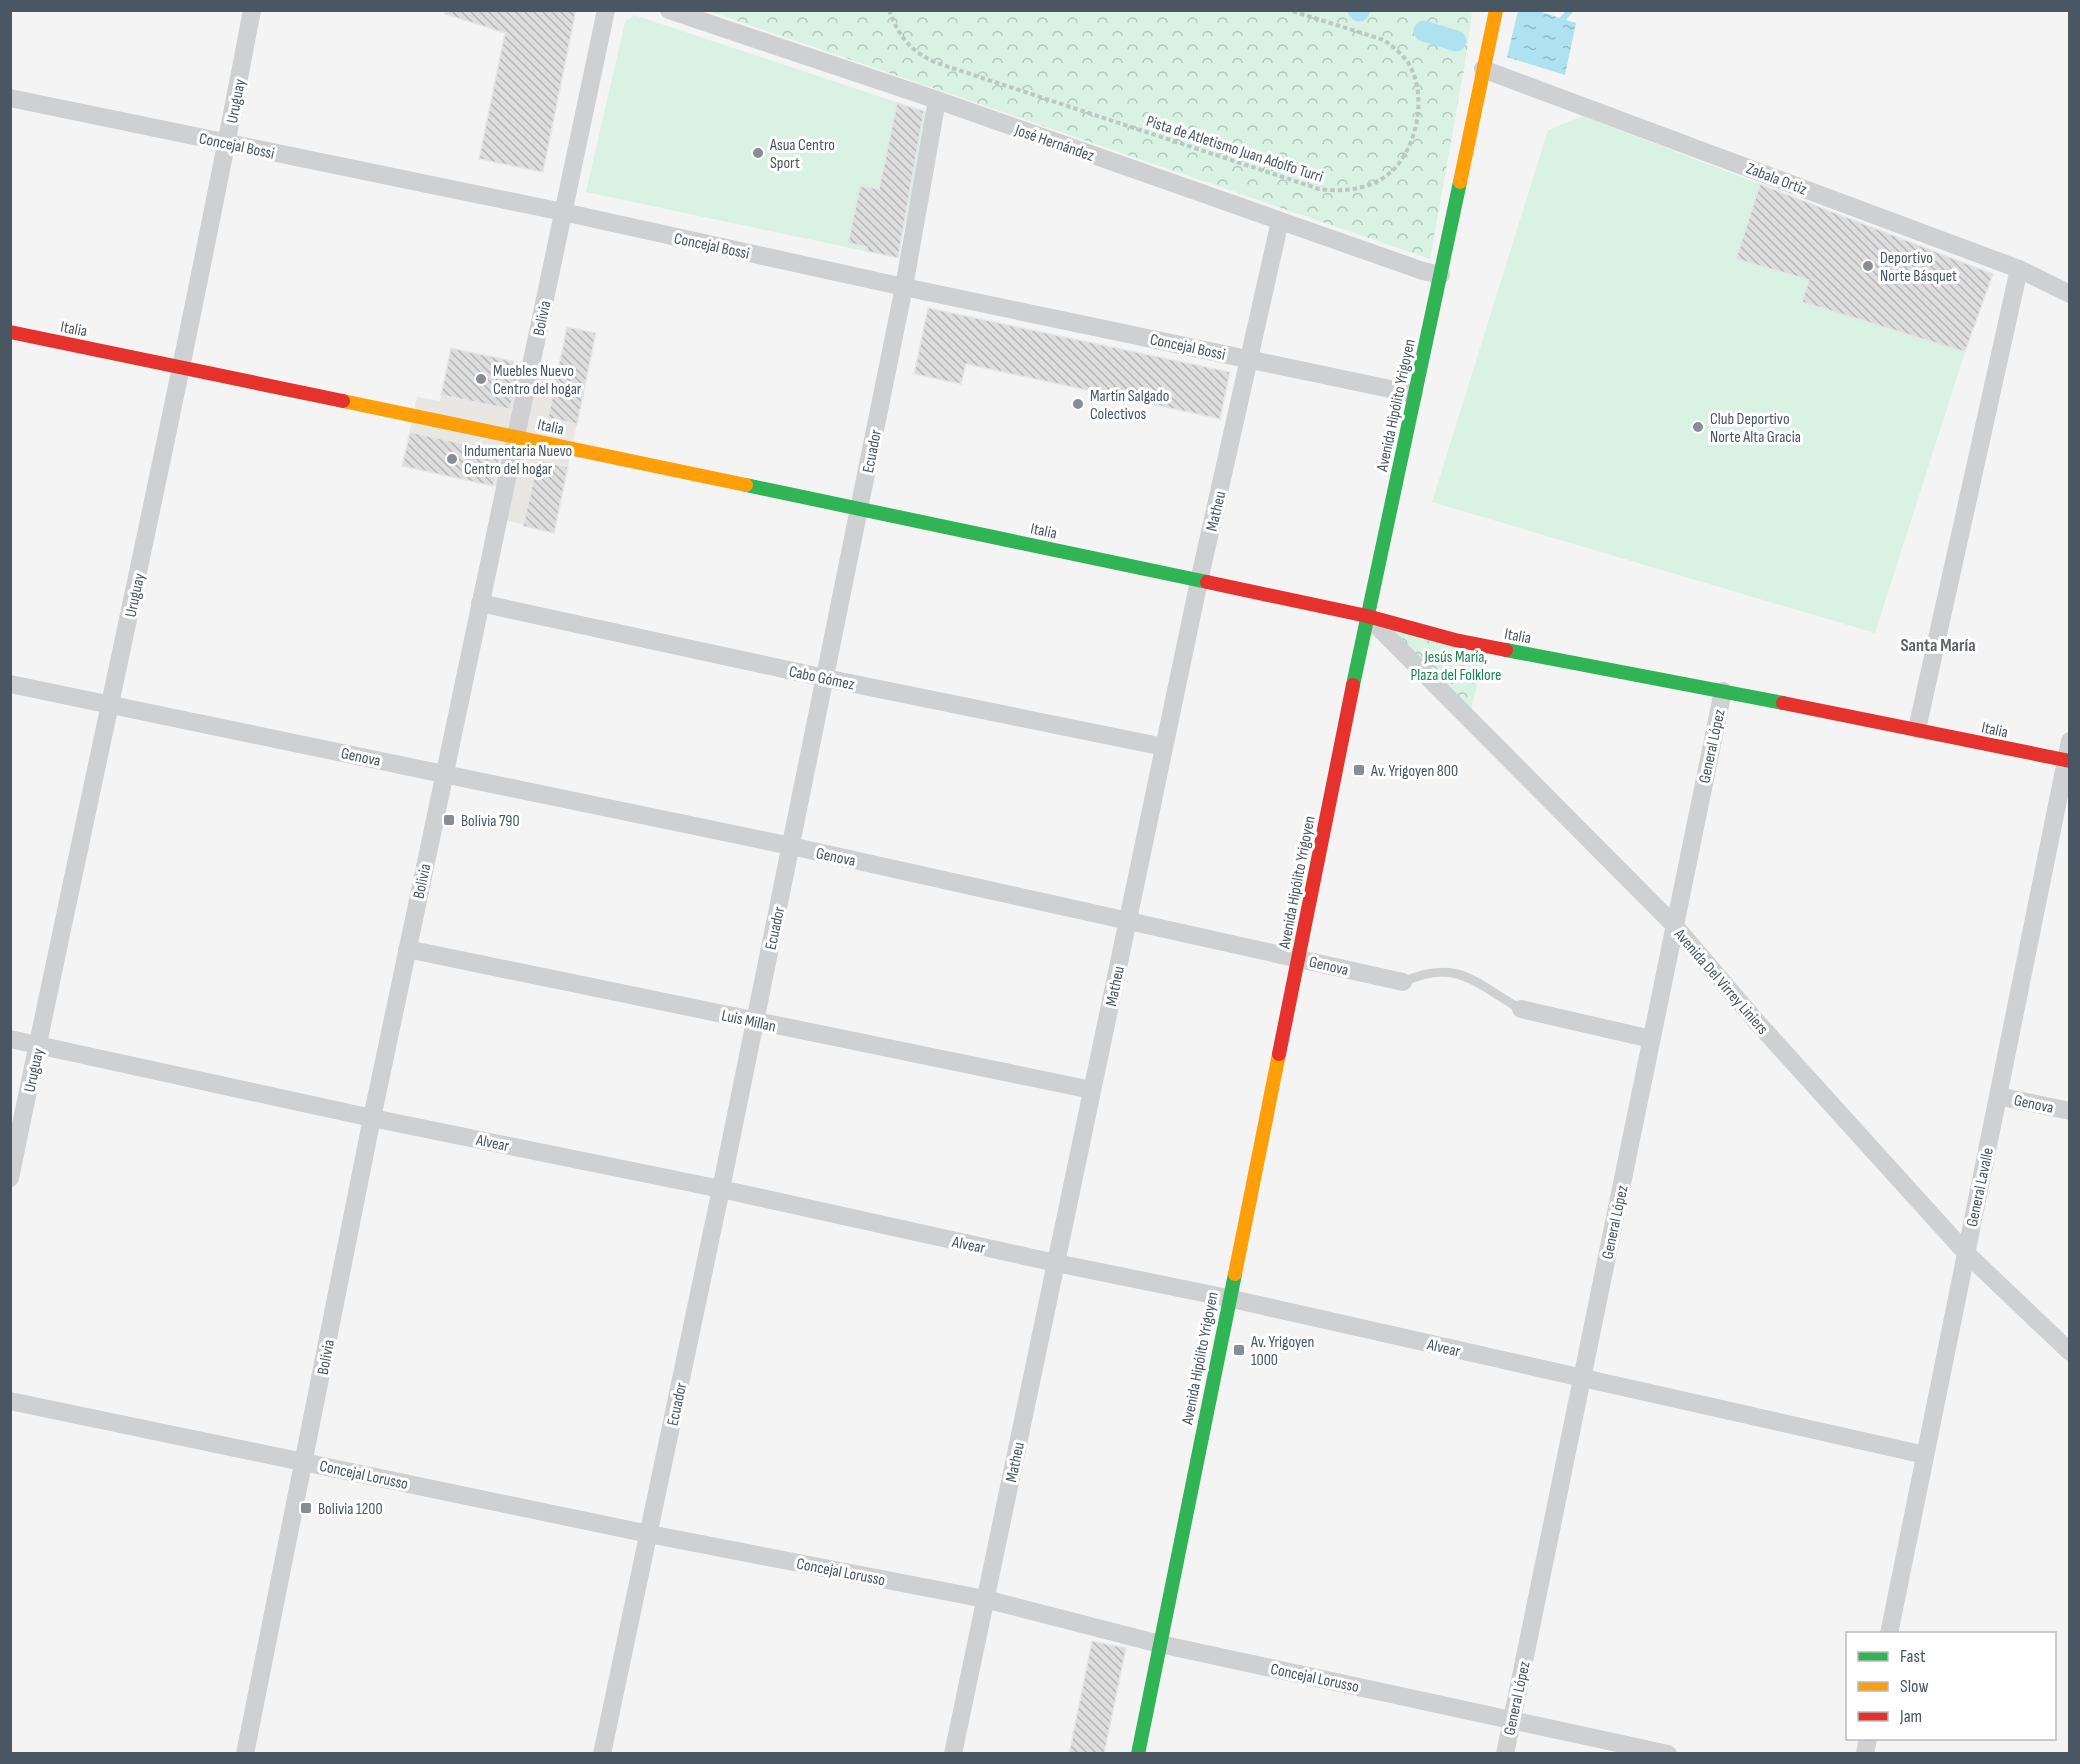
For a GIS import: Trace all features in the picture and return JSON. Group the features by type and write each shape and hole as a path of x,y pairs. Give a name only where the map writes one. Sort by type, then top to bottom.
{"street":[{"name":"Uruguay","path":"10,1178 111,704 227,143 252,10"},
{"name":"Bolivia","path":"245,1754 372,1118 606,10"},
{"name":"José Hernández","path":"669,10 937,100 1423,271 1441,275"},
{"name":"Avenida Hipólito Yrigoyen","path":"1138,1754 1367,616 1441,275 1494,13"},
{"name":"Zabala Ortiz","path":"1483,69 2019,269 2070,294"},
{"name":"Concejal Bossi","path":"10,98 562,212 904,287 1414,394"},
{"name":"Ecuador","path":"602,1754 791,846 904,287 937,100"},
{"name":"Matheu","path":"953,1754 1199,581 1280,221"},
{"path":"1917,729 2019,269"},
{"name":"Italia","path":"10,332 859,507 1367,616 1455,640 1917,729 2068,761"},
{"name":"Cabo Gómez","path":"480,603 825,678 1164,747"},
{"name":"Avenida Del Virrey Liniers","path":"1367,616 1675,926 1756,1021 1966,1253 2070,1352"},
{"name":"Genova","path":"10,684 791,846 1403,982"},
{"name":"General López","path":"1505,1754 1723,691"},
{"name":"General Lavalle","path":"1889,1632 2068,761 2070,741"},
{"name":"Luis Millan","path":"407,950 1092,1090"},
{"name":"Genova","path":"1521,1009 1651,1039"},
{"name":"Alvear","path":"10,1040 1228,1298 1925,1455"},
{"name":"Genova","path":"1998,1096 2070,1111"},
{"path":"2044,1326 2070,1332"},
{"name":"Concejal Lorusso","path":"10,1401 649,1534 985,1599 1160,1644 1668,1754"}],"lane":[{"name":"Genova","path":"1403,982 1414,976 1439,971 1469,977 1521,1009"}],"path":[{"name":"Pista de Atletismo Juan Adolfo Turri","path":"890,10 897,30 909,45 920,55 934,62 1319,189 1338,192 1355,189 1385,177 1402,161 1416,126 1418,110 1416,88 1410,65 1396,49 1384,40 1289,10"}],"shaded area":[{"path":"567,327 596,333 554,533 498,518 504,488 402,466 417,397 440,401 451,348 558,370"}],"green space":[{"path":"709,11 1472,11 1430,259"},
{"name":"Asua Centro Sport","path":"634,15 929,113 898,258 586,192 625,22"},
{"name":"Club Deportivo Norte Alta Gracia","path":"1583,116 1993,274 1965,352 1875,633 1432,502 1548,130"},
{"name":"Jesús María, Plaza del Folklore","path":"1384,622 1486,646 1469,719"}],"water":[{"path":"1518,11 1538,11 1576,23 1565,75 1507,57"}],"building":[{"path":"445,10 576,10 543,172 479,159 505,33 445,14"},
{"path":"897,103 924,111 898,258 866,251 867,247 848,243 860,186 879,189"},
{"name":"Deportivo Norte Básquet","path":"1760,184 1993,274 1965,352 1802,302 1809,280 1736,259"},
{"path":"928,308 1230,372 1220,419 966,364 961,384 914,374"},
{"path":"567,327 596,333 577,424 548,418"},
{"name":"Muebles Nuevo Centro del hogar","path":"451,348 520,363 510,409 441,395"},
{"name":"Indumentaria Nuevo Centro del hogar","path":"410,432 501,452 493,486 402,466"},
{"path":"538,460 568,467 554,533 523,526"},
{"path":"1092,1641 1126,1648 1104,1754 1069,1754"}],"waterway":[{"path":"1558,24 1571,10"},
{"path":"1424,31 1456,41"}],"traffic: fast":[{"path":"1353,685 1460,182"},
{"path":"746,485 1207,582"},
{"path":"1506,650 1783,703"},
{"path":"1138,1754 1235,1274"}],"traffic: slow":[{"path":"1460,182 1496,10"},
{"path":"343,401 746,485"},
{"path":"1235,1274 1279,1054"}],"traffic: jam":[{"path":"10,332 343,401"},
{"path":"1207,582 1367,616 1455,640 1506,650"},
{"path":"1279,1054 1353,685"},
{"path":"1783,703 2070,761"}],"place":[{"name":"Asua Centro Sport","path":"758,153"},
{"name":"Deportivo Norte Básquet","path":"1868,266"},
{"name":"Muebles Nuevo Centro del hogar","path":"481,379"},
{"name":"Martin Salgado Colectivos","path":"1078,404"},
{"name":"Club Deportivo Norte Alta Gracia","path":"1698,427"},
{"name":"Indumentaria Nuevo Centro del hogar","path":"452,459"},
{"name":"Av. Yrigoyen 800","path":"1359,770"},
{"name":"Bolivia 790","path":"449,820"},
{"name":"Av. Yrigoyen 1000","path":"1239,1350"},
{"name":"Bolivia 1200","path":"306,1508"}],"district":[{"name":"Santa María","path":"1938,645"}]}
